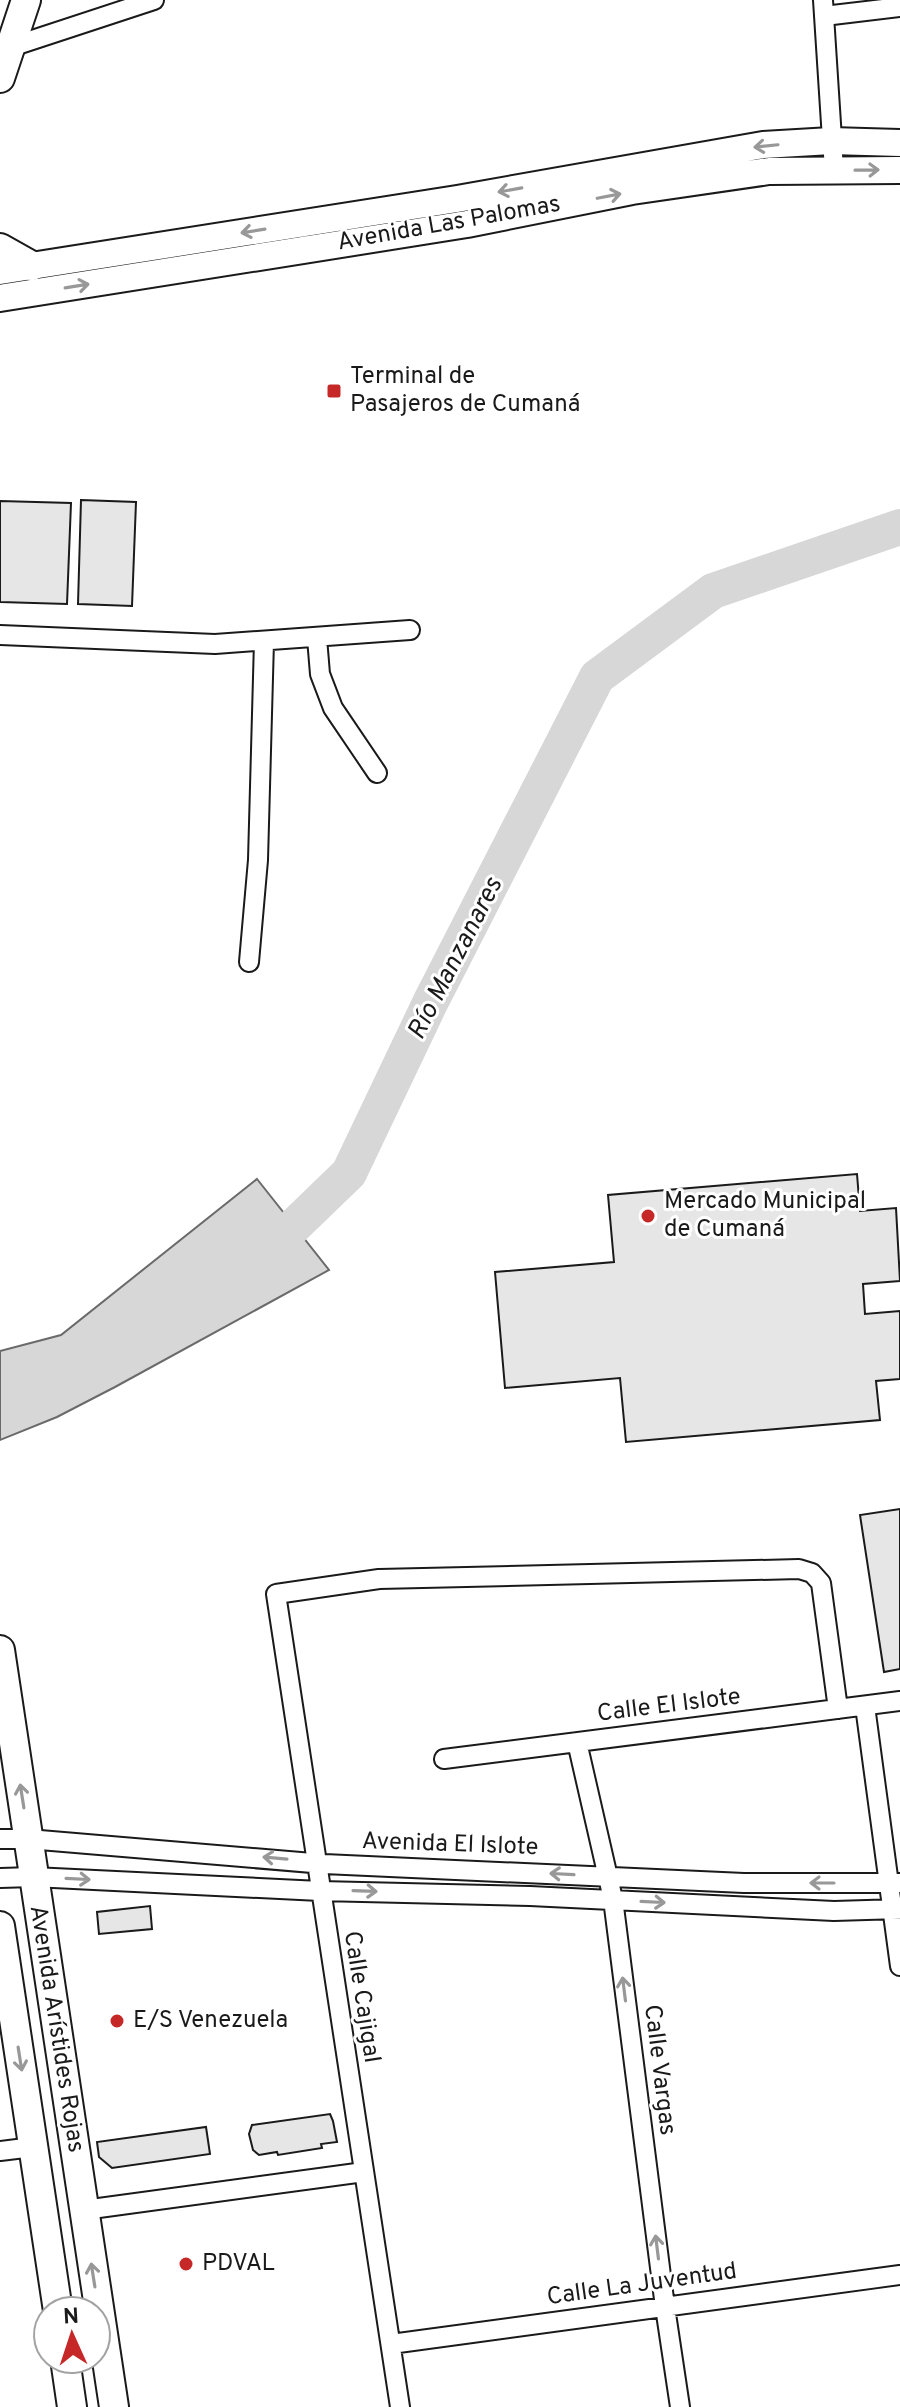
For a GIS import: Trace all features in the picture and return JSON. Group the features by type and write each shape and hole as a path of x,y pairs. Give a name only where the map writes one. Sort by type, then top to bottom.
{"main road":[{"path":"0,78 26,0"},
{"name":"Avenida Las Palomas","path":"0,271 473,197 763,145 831,141 900,143"},
{"name":"Avenida Las Palomas","path":"0,298 467,224 632,191 769,171 900,170"},
{"path":"0,248 32,266"},
{"name":"Avenida Arístides Rojas","path":"0,1650 114,2407"},
{"name":"Avenida Arístides Rojas","path":"0,1926 56,2295"},
{"path":"67,2375 72,2407"}],"street":[{"path":"11,47 154,0"},
{"path":"834,170 824,8 900,7"},
{"path":"0,635 215,644 410,630"},
{"path":"317,638 320,674 333,708 377,773"},
{"path":"249,962 258,860 264,641"},
{"name":"Calle Cajigal","path":"400,2407 276,1594 379,1579 799,1569 812,1573 821,1583 838,1709"},
{"name":"Calle El Islote","path":"444,1759 900,1701"},
{"path":"865,1706 895,1883 900,1966"},
{"name":"Calle Vargas","path":"577,1742 613,1899 680,2407"},
{"name":"Avenida El Islote","path":"0,1839 324,1864 744,1883 895,1883"},
{"name":"Avenida El Islote","path":"0,1878 613,1899 834,1911 896,1909"},
{"path":"0,2151 33,2147"},
{"path":"84,2210 364,2172"},
{"name":"Calle La Juventud","path":"391,2344 900,2275"}],"shaded area":[{"path":"257,1179 329,1270 57,1417 0,1440 0,1351 61,1335"}],"building":[{"path":"81,500 136,502 132,606 78,604"},
{"path":"0,501 71,503 67,604 0,602"},
{"path":"857,1174 860,1211 896,1208 900,1281 863,1284 865,1314 900,1311 900,1379 876,1381 880,1420 626,1442 620,1378 505,1388 495,1272 614,1262 608,1195"},
{"path":"900,1509 900,1669 884,1672 860,1515"},
{"path":"150,1906 152,1929 99,1934 97,1912"},
{"path":"330,2114 337,2142 321,2144 322,2148 278,2155 277,2152 259,2155 253,2150 249,2134 252,2125"},
{"path":"206,2127 210,2154 112,2168 99,2157 97,2142"}],"waterway":[{"name":"Río Manzanares","path":"262,1257 349,1173 431,1001 597,677 713,591 900,527"}],"place":[{"name":"Terminal de Pasajeros de Cumaná","path":"334,391"},
{"name":"Mercado Municipal de Cumaná","path":"648,1216"},
{"name":"E/S Venezuela","path":"117,2021"},
{"name":"PDVAL","path":"186,2264"}]}
